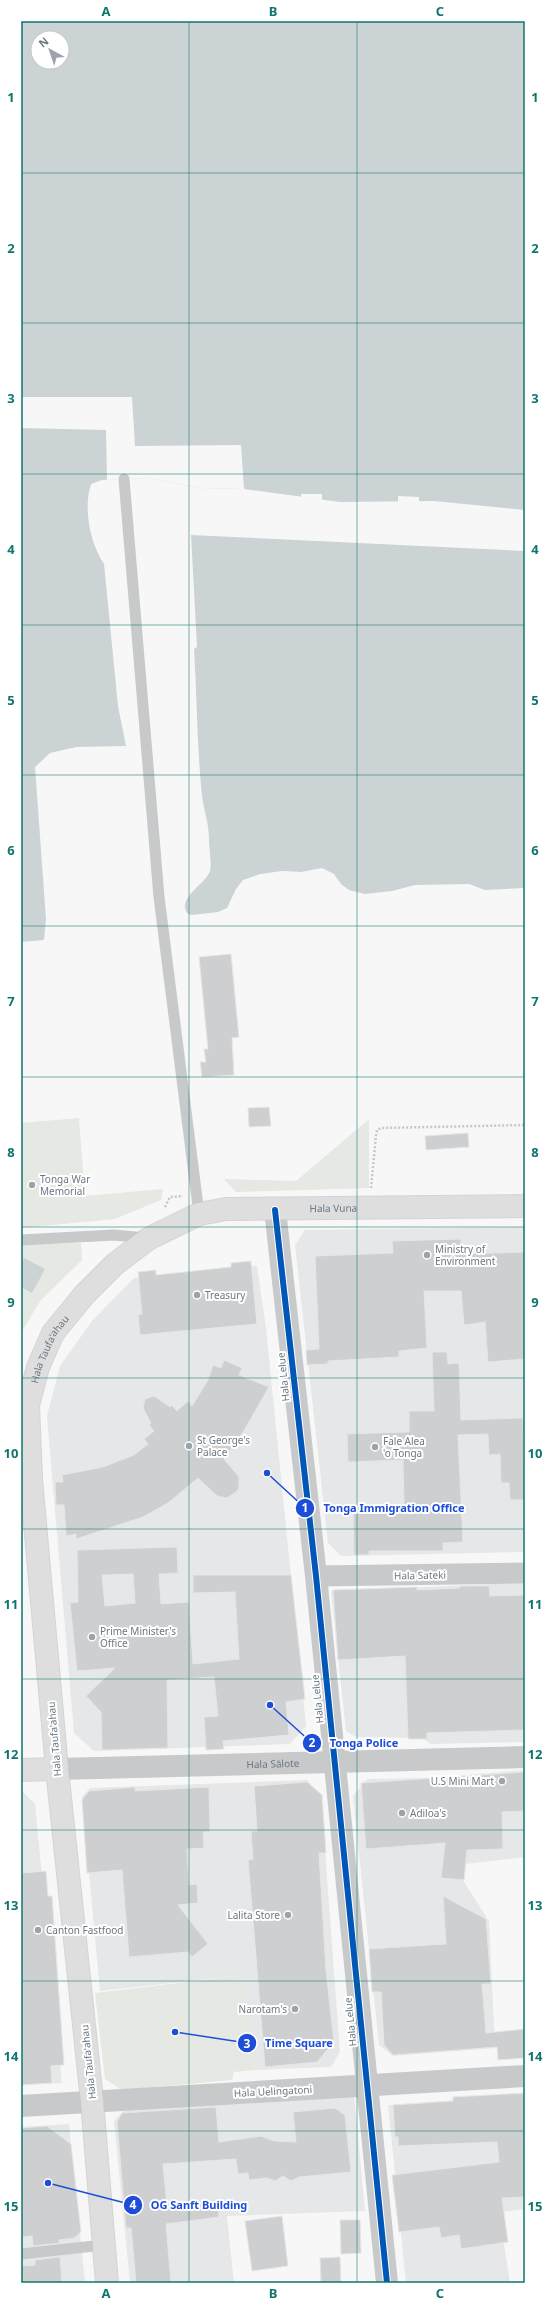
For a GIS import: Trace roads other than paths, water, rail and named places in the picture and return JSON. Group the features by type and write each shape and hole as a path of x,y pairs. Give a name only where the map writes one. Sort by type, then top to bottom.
{"main road":[{"name":"Hala Vuna","path":"148,1238 199,1214 226,1209 275,1210 525,1206"},
{"name":"Hala Taufa'ahau","path":"107,2283 92,2101 57,1769 31,1479 28,1405 38,1367 53,1333 84,1295 114,1264 148,1238"},
{"name":"Hala Sālote","path":"21,1770 57,1769"}],"street":[{"name":"Hala Lelue","path":"275,1210 316,1576 366,2086 387,2283"},
{"name":"Hala Sateki","path":"316,1576 525,1573"},
{"name":"Hala Sālote","path":"57,1769 525,1757"},
{"name":"Hala Uelingatoni","path":"21,2106 525,2076"}],"lane":[{"path":"124,479 159,897 199,1214"},
{"path":"21,1240 114,1235 148,1238"},
{"path":"21,2254 104,2245"}],"place":[{"name":"Tonga War Memorial","path":"32,1185"},
{"name":"Ministry of Environment","path":"427,1255"},
{"name":"Treasury","path":"197,1295"},
{"name":"St George's Palace","path":"189,1446"},
{"name":"Fale Alea 'o Tonga","path":"375,1447"},
{"name":"Tonga Immigration Office","path":"267,1473"},
{"name":"Prime Minister's Office","path":"92,1637"},
{"name":"Tonga Police","path":"270,1705"},
{"name":"U.S Mini Mart","path":"502,1781"},
{"name":"Adiloa's","path":"402,1813"},
{"name":"Lalita Store","path":"288,1915"},
{"name":"Canton Fastfood","path":"38,1930"},
{"name":"Narotam's","path":"295,2009"},
{"name":"Time Square","path":"175,2032"},
{"name":"OG Sanft Building","path":"48,2183"}]}
